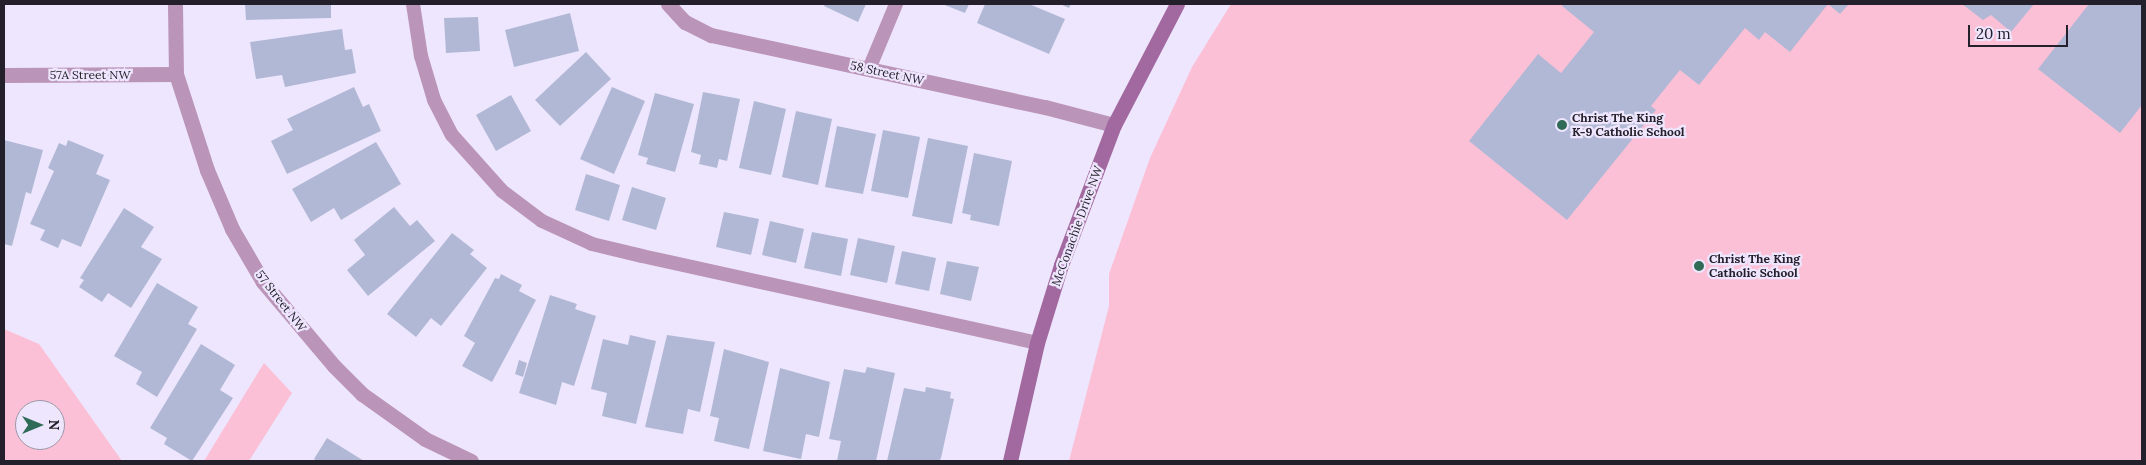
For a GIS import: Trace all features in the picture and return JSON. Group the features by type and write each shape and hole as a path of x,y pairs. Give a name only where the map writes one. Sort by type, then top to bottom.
{"street":[{"name":"57 Street NW","path":"175,4 176,74 207,170 232,229 263,282 334,366 362,394 425,439 471,461"},
{"name":"58 Street NW","path":"668,4 685,22 711,35 1114,125"},
{"name":"McConachie Drive NW","path":"1010,461 1038,343 1061,265 1114,125 1176,4"},
{"name":"57A Street NW","path":"4,75 176,74"}],"lane":[{"path":"413,4 421,56 434,100 452,135 502,191 542,222 592,244 1038,343"},
{"path":"869,69 896,4"}],"shaded area":[{"name":"Christ The King Catholic School","path":"1231,4 2142,4 2142,461 1069,461 1109,306 1109,274 1150,158 1192,67"},
{"path":"4,329 39,344 122,461 4,461"},
{"path":"264,363 292,393 249,461 204,461"}],"building":[{"path":"245,4 331,4 331,18 246,20"},
{"path":"825,4 866,4 858,22 824,6"},
{"path":"942,4 969,4 965,13"},
{"path":"985,4 1029,4 1065,19 1049,54 977,23"},
{"path":"1060,4 1071,4 1069,8"},
{"name":"Christ The King K-9 Catholic School","path":"1564,4 1828,4 1790,52 1765,32 1759,40 1745,28 1699,85 1680,70 1651,106 1656,110 1567,220 1469,141 1538,54 1561,73 1594,32 1562,6"},
{"path":"1828,4 1849,4 1840,14"},
{"path":"1962,4 2034,4 2011,32 1991,15 1983,20"},
{"path":"2089,4 2142,4 2142,105 2120,133 2038,69"},
{"path":"570,13 579,51 514,67 505,30"},
{"path":"478,17 480,51 446,53 444,18"},
{"path":"342,29 345,50 352,49 356,73 285,87 282,75 256,79 250,42"},
{"path":"586,52 611,79 560,126 535,100"},
{"path":"354,87 363,107 369,104 381,131 287,174 271,141 293,130 287,119"},
{"path":"612,87 645,101 614,174 580,159"},
{"path":"703,92 740,99 727,161 719,159 717,168 699,164 701,155 691,152"},
{"path":"655,93 694,104 675,172 646,164 648,158 638,155"},
{"path":"511,95 531,131 496,151 476,115"},
{"path":"754,101 786,109 771,175 739,168"},
{"path":"796,111 832,119 818,185 782,177"},
{"path":"837,126 876,134 863,194 825,187"},
{"path":"883,130 920,137 908,198 871,191"},
{"path":"928,138 968,146 952,224 912,216"},
{"path":"4,140 43,150 31,194 26,192 12,246 4,244"},
{"path":"68,140 104,155 96,174 110,180 81,247 62,239 58,248 40,240 45,230 30,224 54,171 48,168 59,143 66,146"},
{"path":"376,142 401,184 341,220 334,208 311,222 292,189"},
{"path":"974,153 1012,161 999,226 970,220 971,215 962,213"},
{"path":"586,174 620,185 609,221 575,210"},
{"path":"632,187 666,198 656,230 622,220"},
{"path":"394,207 410,226 417,220 435,241 368,296 347,270 365,255 354,240"},
{"path":"124,208 154,227 141,247 162,259 131,308 108,293 102,302 79,287 84,280 80,278"},
{"path":"724,212 759,219 751,255 716,247"},
{"path":"770,221 804,229 796,263 762,255"},
{"path":"812,232 848,239 841,276 804,268"},
{"path":"452,233 474,250 470,254 487,268 441,326 431,318 416,337 387,314"},
{"path":"858,238 895,246 887,283 850,275"},
{"path":"902,251 936,258 929,291 895,284"},
{"path":"947,261 979,267 971,301 940,294"},
{"path":"501,274 522,285 519,291 536,300 492,382 462,366 475,343 464,336 495,278 499,279"},
{"path":"157,283 198,307 188,324 197,329 157,397 136,384 142,372 114,356"},
{"path":"550,295 577,304 575,309 596,316 574,386 562,382 556,405 519,393"},
{"path":"630,335 656,341 636,424 602,416 607,393 591,389 603,339 628,345"},
{"path":"667,335 715,342 700,412 688,409 683,434 645,427"},
{"path":"201,344 235,365 220,390 233,398 192,461 164,444 167,438 150,428"},
{"path":"724,349 769,362 749,449 714,441 719,418 710,416"},
{"path":"519,360 527,363 523,377 515,374"},
{"path":"867,367 895,373 876,461 837,461 841,441 829,439 844,369 865,373"},
{"path":"780,368 830,382 819,437 806,434 801,459 763,451"},
{"path":"926,387 951,392 950,398 954,399 941,458 939,461 887,461 904,388 925,392"},
{"path":"327,438 364,461 317,461 314,459"}],"place":[{"name":"Christ The King K-9 Catholic School","path":"1562,125"},
{"name":"Christ The King Catholic School","path":"1699,266"}]}
